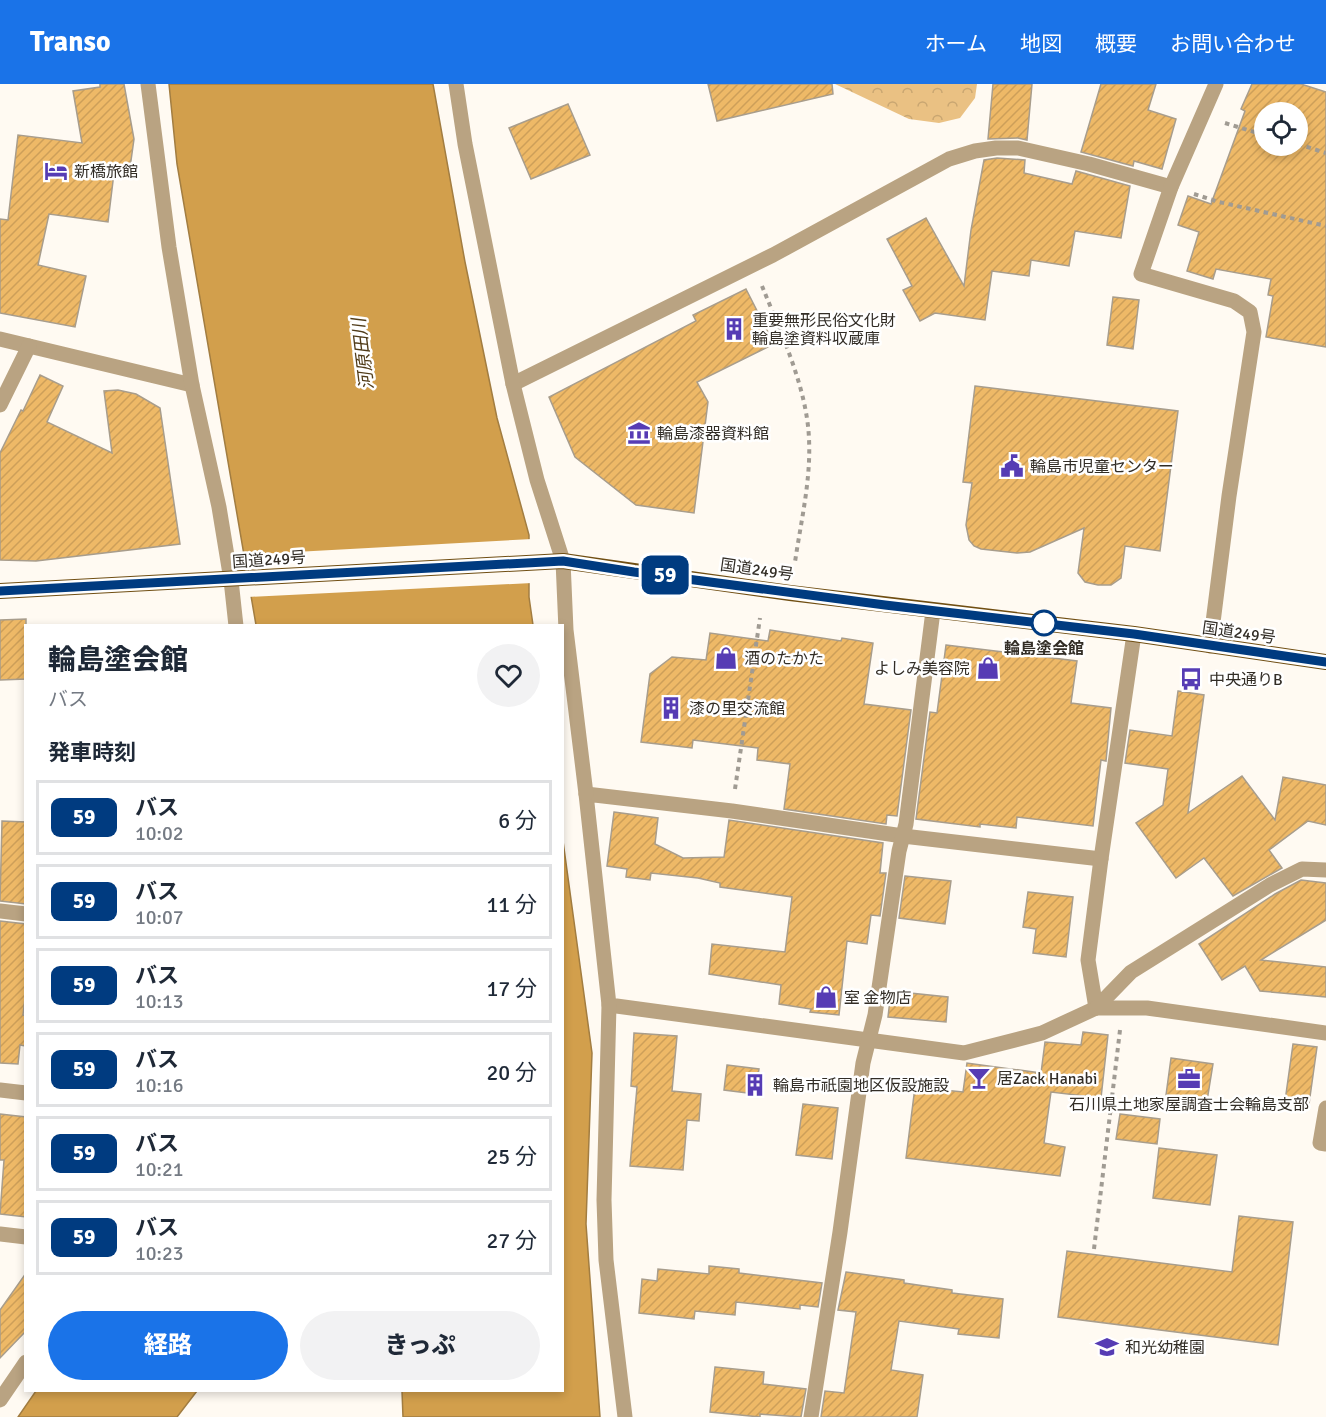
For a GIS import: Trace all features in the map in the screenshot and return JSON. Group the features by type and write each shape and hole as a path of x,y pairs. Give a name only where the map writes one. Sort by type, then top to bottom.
{"highway":[{"name":"国道249号","path":"0,591 563,561 933,611 1134,634 1326,662"}],"street":[{"path":"147,84 169,247 192,385 233,580 236,624"},
{"path":"456,84 465,144 513,384 537,480 563,561 566,630 609,1005 604,1200 606,1260 625,1417"},
{"path":"1210,646 1229,496 1254,332 1250,312 1234,301 1141,274 1171,187 1216,84"},
{"path":"513,384 753,265 949,159 975,151 1018,148 1089,164 1171,187"},
{"path":"0,339 192,385"},
{"path":"0,405 29,346"},
{"path":"811,1417 840,1232 863,1063 875,1015 906,824 933,611"},
{"path":"1096,1008 1088,960 1134,634"},
{"path":"586,794 903,836 1101,859"},
{"path":"609,1005 964,1053 1042,1033 1096,1008 1131,972 1270,885 1302,869 1326,870"},
{"path":"0,911 24,914"},
{"path":"1096,1008 1146,1008 1326,1033"},
{"path":"0,1090 24,1093"},
{"path":"1326,1108 1320,1143 1326,1144"},
{"path":"0,1234 24,1237"},
{"path":"3,1391 24,1365"}],"path":[{"path":"1202,116 1254,132"},
{"path":"1308,147 1326,153"},
{"path":"1171,187 1219,202 1326,226"},
{"path":"753,265 785,344 800,390 809,438 808,473 795,562"},
{"path":"732,812 760,618"},
{"path":"1094,1249 1122,1008"}],"green space":[{"path":"835,84 977,84 975,98 960,118 939,123 909,119"}],"water":[{"name":"河原田川","path":"169,84 433,84 465,262 497,418 529,535 529,597 533,624 256,624 177,164"},
{"path":"564,848 592,1053 586,1224 600,1417 403,1417 402,1392 564,1392"},
{"path":"35,1392 196,1392 177,1417 18,1417"}],"pier":[{"path":"532,539 532,583 248,597 241,555"}],"building":[{"path":"100,84 124,84 134,139 129,175 114,173 108,222 49,214 38,265 86,276 75,327 0,313 0,219 8,220 18,135 82,143 73,91 100,87"},
{"path":"708,84 832,84 833,94 717,121"},
{"path":"993,84 1032,84 1027,140 988,139"},
{"path":"1101,84 1156,84 1148,110 1176,119 1162,169 1134,161 1133,166 1081,152"},
{"path":"1252,84 1301,84 1326,92 1326,347 1266,337 1273,296 1268,295 1271,279 1216,269 1213,279 1187,271 1199,232 1178,225 1188,196 1211,204 1245,111 1241,109"},
{"path":"568,104 590,155 531,179 509,128"},
{"path":"997,158 1025,160 1024,173 1072,184 1076,171 1130,186 1121,238 1075,231 1069,266 1031,260 1029,276 992,271 985,320 935,313 920,321 903,290 912,286 887,239 926,218 964,286 971,230 984,160"},
{"path":"746,289 774,344 697,382 708,402 694,513 636,505 575,457 549,397 696,321 693,315"},
{"path":"1113,297 1139,300 1133,349 1107,345"},
{"path":"40,375 63,386 47,422 112,453 104,391 118,390 136,394 160,408 180,544 36,561 0,560 0,453"},
{"path":"975,386 1178,411 1160,551 1125,546 1121,578 1111,585 1098,585 1085,582 1078,573 1084,528 1030,552 1017,553 981,549 974,546 969,540 966,525 972,483 963,482"},
{"path":"26,619 26,624 24,624 24,679 0,680 0,620"},
{"path":"770,630 841,641 842,638 873,643 864,704 911,710 897,816 887,815 886,824 784,809 790,764 757,760 758,748 693,740 692,748 641,742 650,674 672,657 706,660 710,633 768,641"},
{"path":"946,645 1077,661 1071,703 1111,708 1106,761 1101,760 1093,826 1017,817 1016,828 980,824 980,827 916,819 930,712 937,713"},
{"path":"1178,691 1204,695 1188,813 1242,776 1275,820 1283,777 1326,785 1326,825 1308,821 1269,850 1282,868 1233,896 1204,858 1176,878 1136,823 1163,805 1168,769 1125,763 1130,730 1172,736"},
{"path":"614,812 658,818 655,844 683,858 724,857 729,820 883,843 880,873 886,873 880,916 871,915 867,944 847,941 839,1015 810,1012 811,1009 779,1004 781,985 709,974 712,944 785,952 792,897 720,887 720,883 698,878 651,873 650,880 626,877 627,869 607,866"},
{"path":"2,821 24,822 24,904 0,901"},
{"path":"905,876 951,881 945,924 899,918"},
{"path":"1301,880 1326,883 1326,920 1261,960 1326,967 1326,997 1260,991 1245,966 1222,980 1199,944 1275,894"},
{"path":"1028,892 1073,897 1066,957 1033,953 1036,929 1023,927"},
{"path":"0,921 24,924 24,1046 20,1045 18,1064 0,1063"},
{"path":"891,991 948,997 946,1022 888,1017"},
{"path":"1083,1032 1108,1035 1101,1098 1051,1092 1044,1143 1065,1147 1060,1176 906,1158 915,1087 963,1092 967,1063 1041,1073 1045,1042 1081,1045"},
{"path":"634,1033 677,1036 672,1091 701,1094 699,1121 687,1120 683,1170 630,1166 637,1087 631,1086"},
{"path":"1293,1044 1317,1047 1309,1104 1285,1101"},
{"path":"1171,1058 1213,1064 1207,1101 1166,1095"},
{"name":"輪島市祇園地区仮設施設","path":"727,1065 759,1069 755,1094 724,1090"},
{"path":"803,1104 838,1108 832,1159 796,1155"},
{"path":"0,1114 24,1117 24,1217 0,1214 4,1160 0,1160"},
{"path":"1120,1114 1160,1119 1157,1144 1116,1139"},
{"path":"1159,1148 1217,1155 1210,1205 1153,1198"},
{"path":"1239,1216 1293,1222 1278,1345 1058,1317 1067,1251 1232,1272"},
{"path":"709,1266 739,1269 739,1273 822,1283 818,1307 800,1305 800,1309 736,1302 735,1315 695,1311 694,1319 639,1313 642,1279 657,1281 658,1269 709,1274"},
{"path":"846,1272 904,1280 904,1283 952,1290 952,1293 1003,1299 999,1338 958,1334 959,1329 899,1321 891,1370 923,1375 917,1417 821,1417 825,1391 844,1393 856,1312 838,1310"},
{"path":"24,1276 24,1333 0,1358 0,1310"},
{"path":"715,1367 764,1372 763,1384 806,1389 801,1417 760,1414 760,1417 710,1412"}],"bus line":[{"name":"59","path":"0,591 563,561 790,593 1134,634 1326,662"}],"place":[{"name":"新橋旅館","path":"56,171"},
{"name":"重要無形民俗文化財 輪島塗資料収蔵庫","path":"734,329"},
{"name":"輪島漆器資料館","path":"639,433"},
{"name":"輪島市児童センター","path":"1012,466"},
{"name":"輪島塗会館","path":"1044,623"},
{"name":"酒のたかた","path":"726,658"},
{"name":"よしみ美容院","path":"988,668"},
{"name":"中央通りB","path":"1191,679"},
{"name":"漆の里交流館","path":"671,708"},
{"name":"室 金物店","path":"826,997"},
{"name":"居Zack Hanabi","path":"979,1078"},
{"name":"石川県土地家屋調査士会輪島支部","path":"1189,1079"},
{"name":"輪島市祇園地区仮設施設","path":"755,1085"},
{"name":"和光幼稚園","path":"1107,1347"}]}
